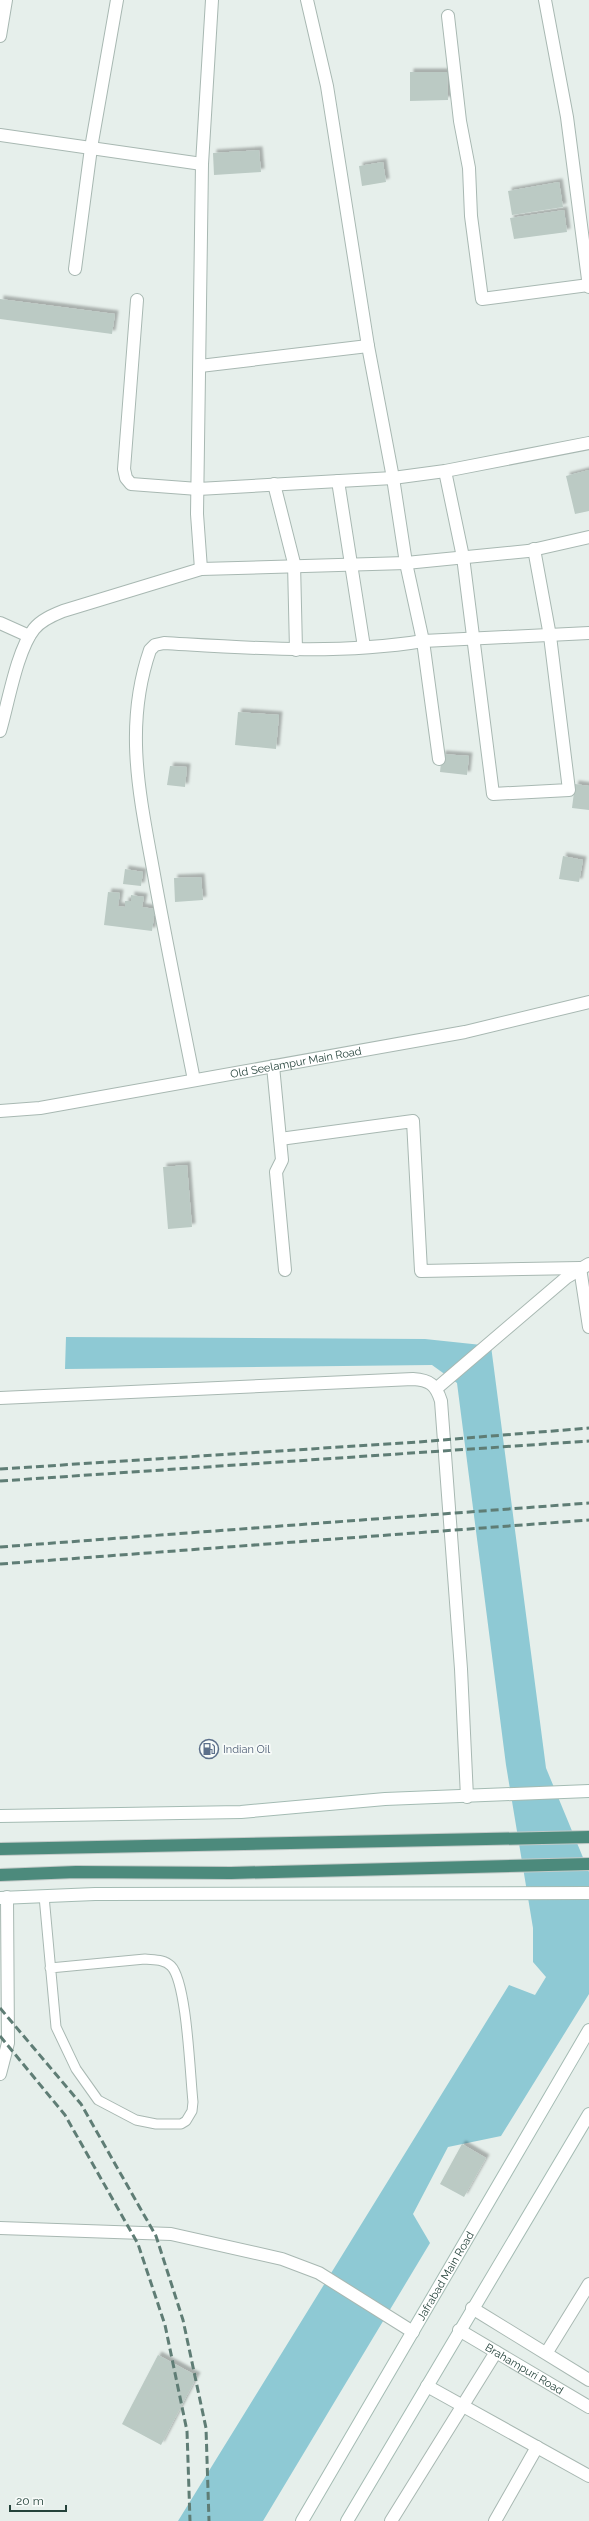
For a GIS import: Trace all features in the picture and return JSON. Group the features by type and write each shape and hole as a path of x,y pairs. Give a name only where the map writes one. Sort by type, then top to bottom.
{"highway":[{"path":"0,1849 589,1837"},
{"path":"0,1875 76,1872 231,1873 589,1864"}],"street":[{"path":"0,36 6,0"},
{"path":"75,269 91,148 117,0"},
{"path":"201,569 197,539 202,164 212,0"},
{"path":"307,0 327,86 368,346 393,478 406,563 423,641 439,760"},
{"path":"448,16 460,120 469,168 472,216 482,299 589,286 584,206 545,0"},
{"path":"0,135 202,164"},
{"path":"137,300 124,469 126,478 131,484 198,489 393,478 445,471 589,443"},
{"path":"200,366 368,346"},
{"path":"445,471 463,557 493,794 569,790 550,636 534,549"},
{"path":"338,481 364,647"},
{"path":"274,484 294,566 296,650"},
{"path":"0,731 26,642 35,627 50,616 201,569 406,563 534,549 589,538"},
{"path":"0,622 30,636"},
{"path":"194,1080 171,966 136,761 135,719 150,650 155,645 164,643 296,650 364,647 423,641 589,633"},
{"name":"Old Seelampur Main Road","path":"0,1112 40,1108 493,1027 589,1002"},
{"path":"273,1066 282,1160 276,1172 285,1270"},
{"path":"280,1139 413,1121 421,1271 585,1266"},
{"path":"437,1388 585,1266"},
{"path":"585,1266 589,1327"},
{"path":"0,1398 413,1379 424,1380 437,1388 441,1401 461,1669 467,1797"},
{"path":"0,1816 241,1812 347,1801 589,1791"},
{"path":"0,2074 4,2043 3,1897 589,1893"},
{"name":"Jafrabad Main Road","path":"302,2521 589,2030"},
{"path":"347,2521 472,2308 589,2114"},
{"path":"0,2228 171,2234 282,2259 319,2273 413,2332"},
{"path":"547,2352 589,2284"},
{"path":"472,2308 547,2352 589,2380"},
{"name":"Brahampuri Road","path":"459,2330 589,2407"},
{"path":"390,2521 496,2352"},
{"path":"427,2386 589,2476"},
{"path":"495,2521 537,2447"}],"lane":[{"path":"44,1896 50,1968 56,2027 76,2069 98,2100 136,2120 156,2124 180,2124 186,2121 192,2111 193,2102 180,1985 172,1967 159,1960 145,1959 50,1968"}],"water":[{"path":"66,1337 425,1339 491,1346 546,1768 589,1872 589,1994 501,2136 448,2147 413,2214 430,2243 263,2521 178,2521 509,1985 535,1995 546,1977 533,1962 533,1928 506,1765 457,1383 432,1365 65,1369"}],"building":[{"path":"410,72 447,72 448,100 410,101"},
{"path":"259,150 261,172 214,175 213,153"},
{"path":"383,162 386,182 362,186 359,166"},
{"path":"559,182 563,207 512,215 508,191"},
{"path":"564,210 567,232 514,239 510,218"},
{"path":"0,299 115,314 112,334 0,319"},
{"path":"589,470 589,511 575,514 566,476"},
{"path":"238,712 279,715 276,749 235,745"},
{"path":"442,754 469,756 467,775 440,772"},
{"path":"170,766 187,767 185,787 167,785"},
{"path":"575,784 589,786 589,810 572,808"},
{"path":"563,856 583,860 579,882 559,879"},
{"path":"125,869 143,872 141,886 123,884"},
{"path":"201,877 203,900 175,902 174,878"},
{"path":"108,892 120,893 118,906 125,907 125,901 131,901 131,895 144,897 142,907 155,909 152,931 104,925"},
{"path":"187,1165 192,1227 168,1229 163,1167"},
{"path":"462,2144 486,2158 464,2197 440,2184"},
{"path":"158,2355 197,2376 161,2445 122,2424"}],"railway":[{"path":"0,1469 418,1442 589,1428"},
{"path":"0,1481 589,1441"},
{"path":"0,1547 589,1503"},
{"path":"0,1564 589,1520"},
{"path":"0,2008 81,2104 156,2236 183,2320 206,2428 209,2521"},
{"path":"0,2036 65,2115 138,2244 165,2325 187,2431 190,2521"}],"place":[{"name":"Indian Oil","path":"209,1749"}]}
